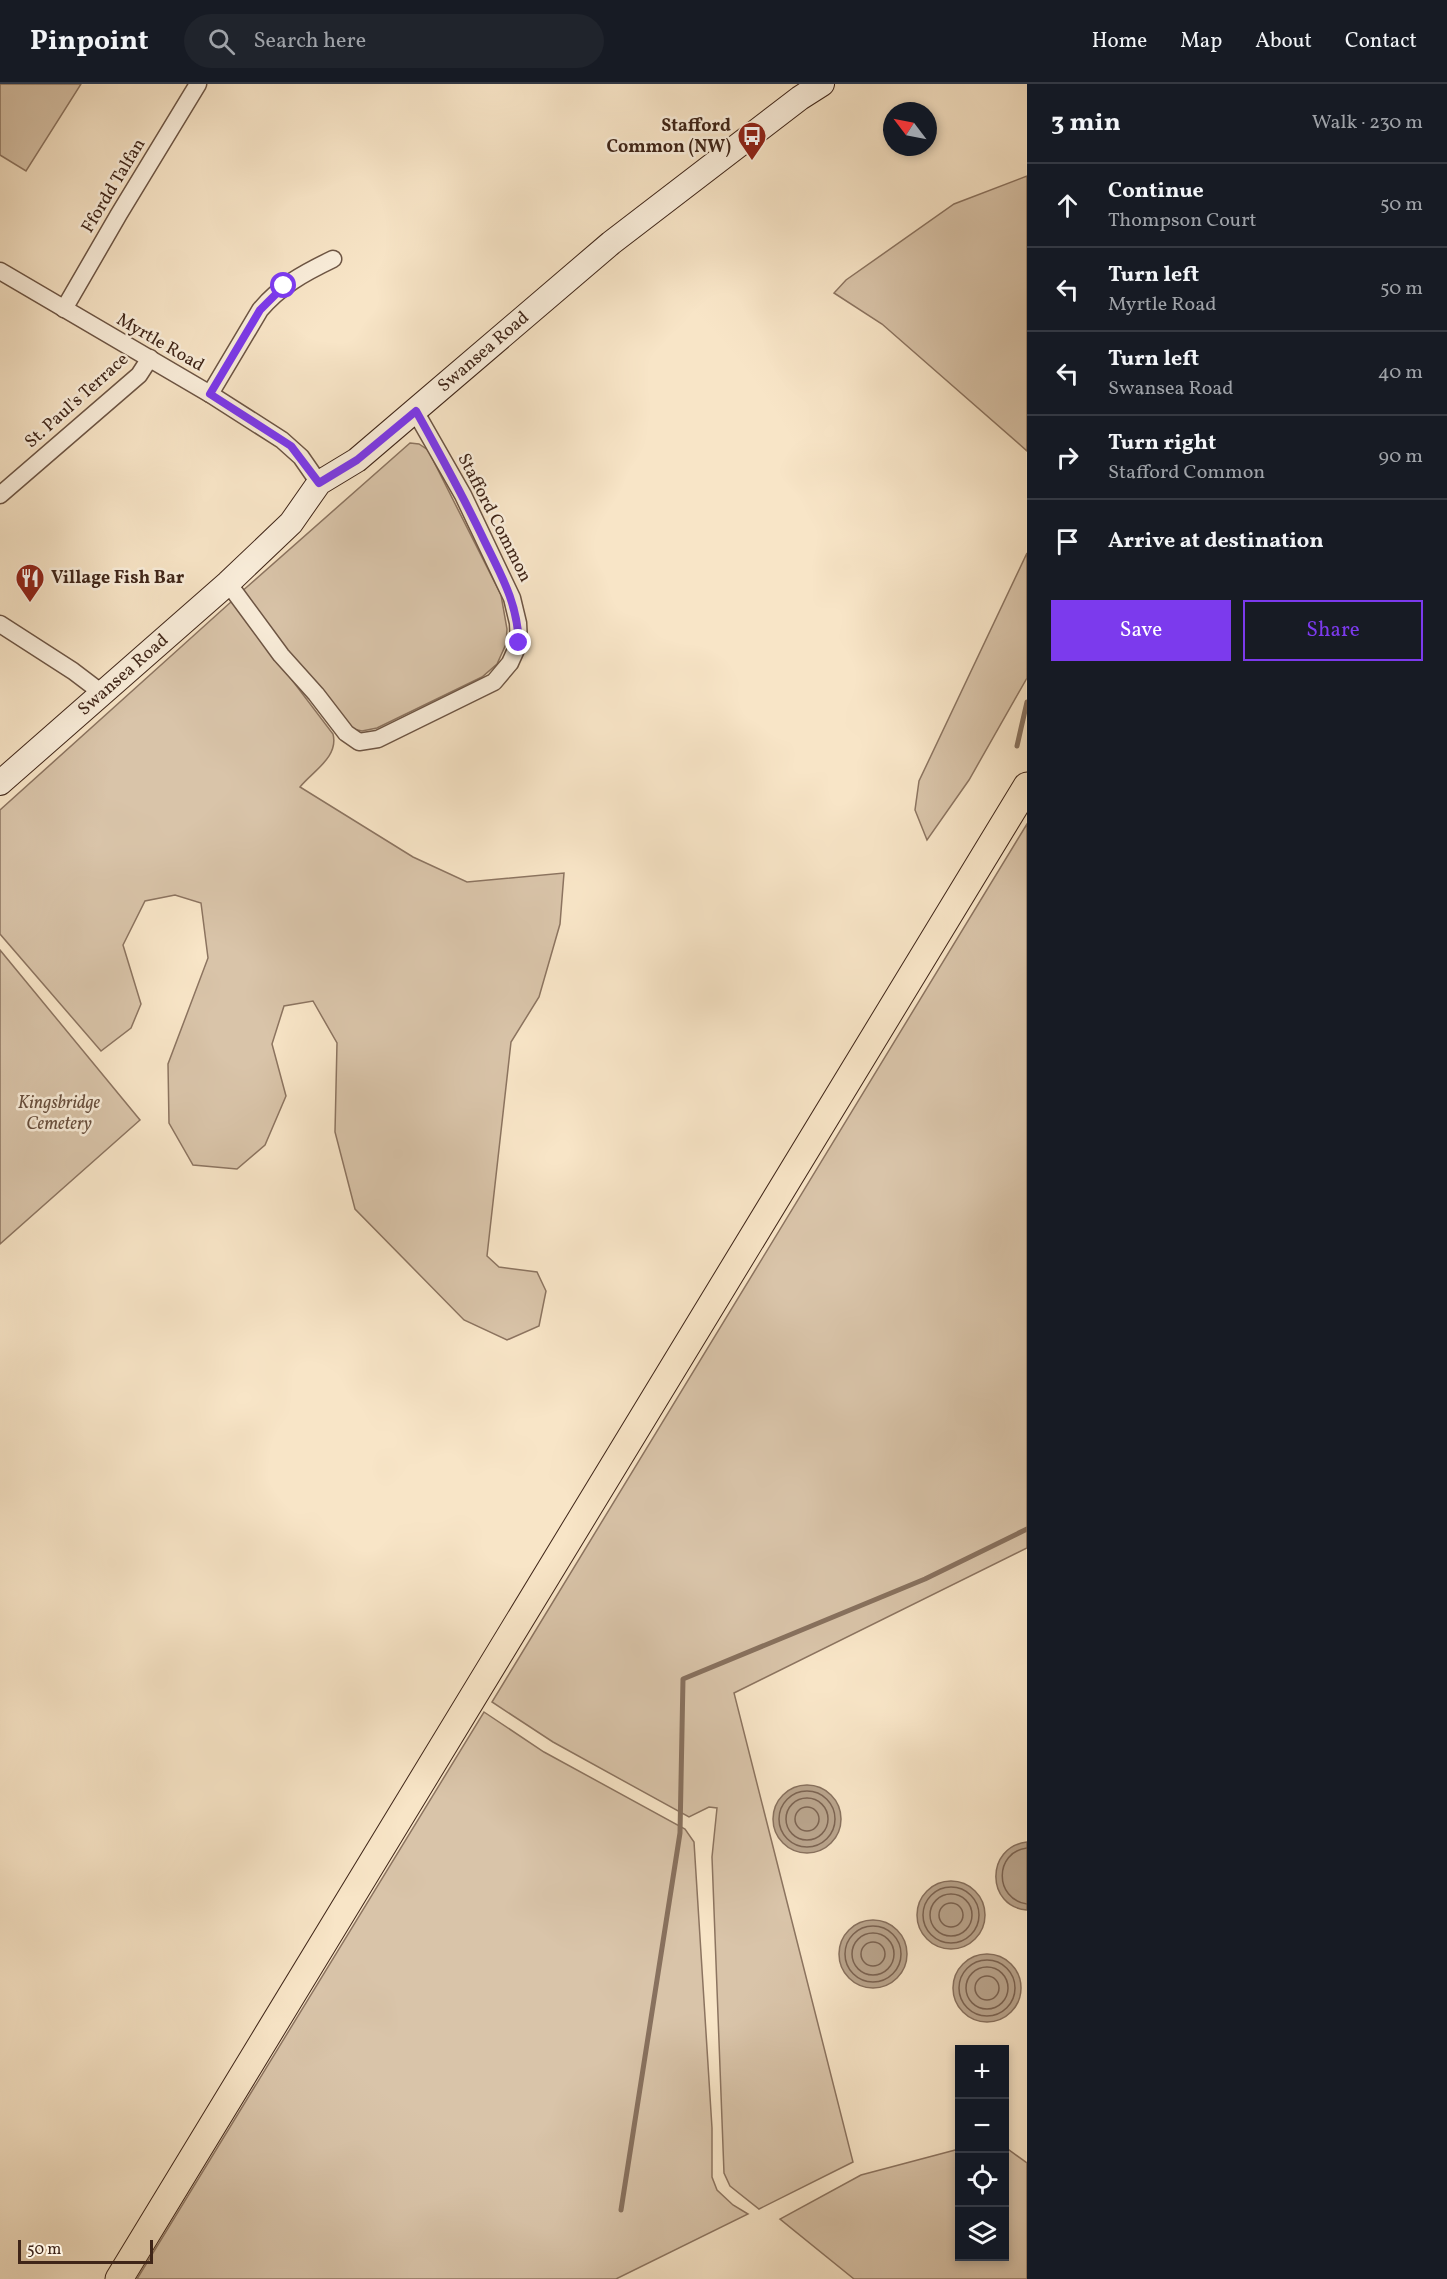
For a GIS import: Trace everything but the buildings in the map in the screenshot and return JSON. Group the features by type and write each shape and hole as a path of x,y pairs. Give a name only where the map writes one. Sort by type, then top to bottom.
{"main road":[{"name":"Swansea Road","path":"0,783 228,583 291,523 319,483 357,460 612,243 800,98 822,84"},
{"path":"119,2279 1027,786"}],"street":[{"name":"Ffordd Talfan","path":"64,309 118,214 198,84"},
{"path":"210,394 260,310 270,298 303,273 333,259"},
{"name":"Myrtle Road","path":"0,271 210,394 291,446 319,483"},
{"name":"St. Paul's Terrace","path":"0,495 139,375 150,358"},
{"name":"Stafford Common","path":"228,583 281,655 316,694 346,733 359,742 378,739 494,682 510,663 519,643 518,623 512,598 463,495 416,411"},
{"path":"0,624 73,671 102,693"}],"green space":[{"path":"0,84 81,84 26,171 0,155"},
{"path":"1027,176 1027,451 882,324 834,293 846,280 954,204"},
{"path":"410,443 419,444 428,450 501,595 507,629 506,644 497,664 482,677 377,728 362,731 349,728 240,593"},
{"path":"1027,553 1027,678 969,780 927,840 915,810 919,781"},
{"path":"232,601 333,734 334,742 329,757 300,787 413,857 467,882 564,873 560,924 539,997 511,1042 487,1256 499,1267 537,1272 546,1291 539,1326 507,1340 464,1320 355,1209 335,1132 337,1043 313,1001 284,1006 272,1044 286,1096 265,1145 237,1169 193,1165 169,1123 168,1064 208,958 201,903 175,895 145,901 123,945 141,1004 131,1028 101,1051 0,934 0,810"},
{"path":"1027,824 1027,1548 734,1693 853,2162 759,2209 730,2186 724,2173 712,1857 717,1808 709,1807 689,1817 553,1742 492,1702"},
{"name":"Kingsbridge Cemetery","path":"0,950 140,1120 0,1244"},
{"path":"484,1712 544,1752 685,1829 694,1842 712,2128 712,2177 717,2190 733,2205 748,2214 616,2279 137,2279"},
{"path":"955,2150 955,2261 1009,2261 1009,2150 1027,2163 1027,2279 854,2279 780,2219 861,2175"}],"water":[{"path":"800,1785 814,1785 826,1790 836,1800 841,1819 836,1838 826,1848 814,1853 800,1853 788,1848 778,1838 773,1826 773,1812 778,1800 788,1790"},
{"path":"1027,1842 1027,1910 1014,1906 1004,1899 998,1888 996,1877 998,1865 1004,1854 1013,1846"},
{"path":"944,1881 958,1881 970,1886 980,1896 985,1915 980,1934 970,1944 958,1949 944,1949 932,1944 922,1934 917,1922 917,1908 922,1896 932,1886"},
{"path":"866,1920 880,1920 892,1925 902,1935 907,1954 902,1973 892,1983 880,1988 866,1988 854,1983 844,1973 839,1961 839,1947 844,1935 854,1925"},
{"path":"980,1954 994,1954 1006,1959 1016,1969 1021,1988 1016,2007 1006,2017 994,2022 980,2022 968,2017 958,2007 953,1995 953,1981 958,1969 968,1959"}],"waterway":[{"path":"1017,746 1027,702"},
{"path":"621,2210 680,1833 683,1679 925,1579 1027,1529"}],"place":[{"name":"Stafford Common (NW)","path":"752,162"},
{"name":"Village Fish Bar","path":"30,604"}],"route":[{"path":"284,286 260,310 210,394 291,446 319,483 357,460 416,411 463,495 512,598 518,623 519,643"}]}
